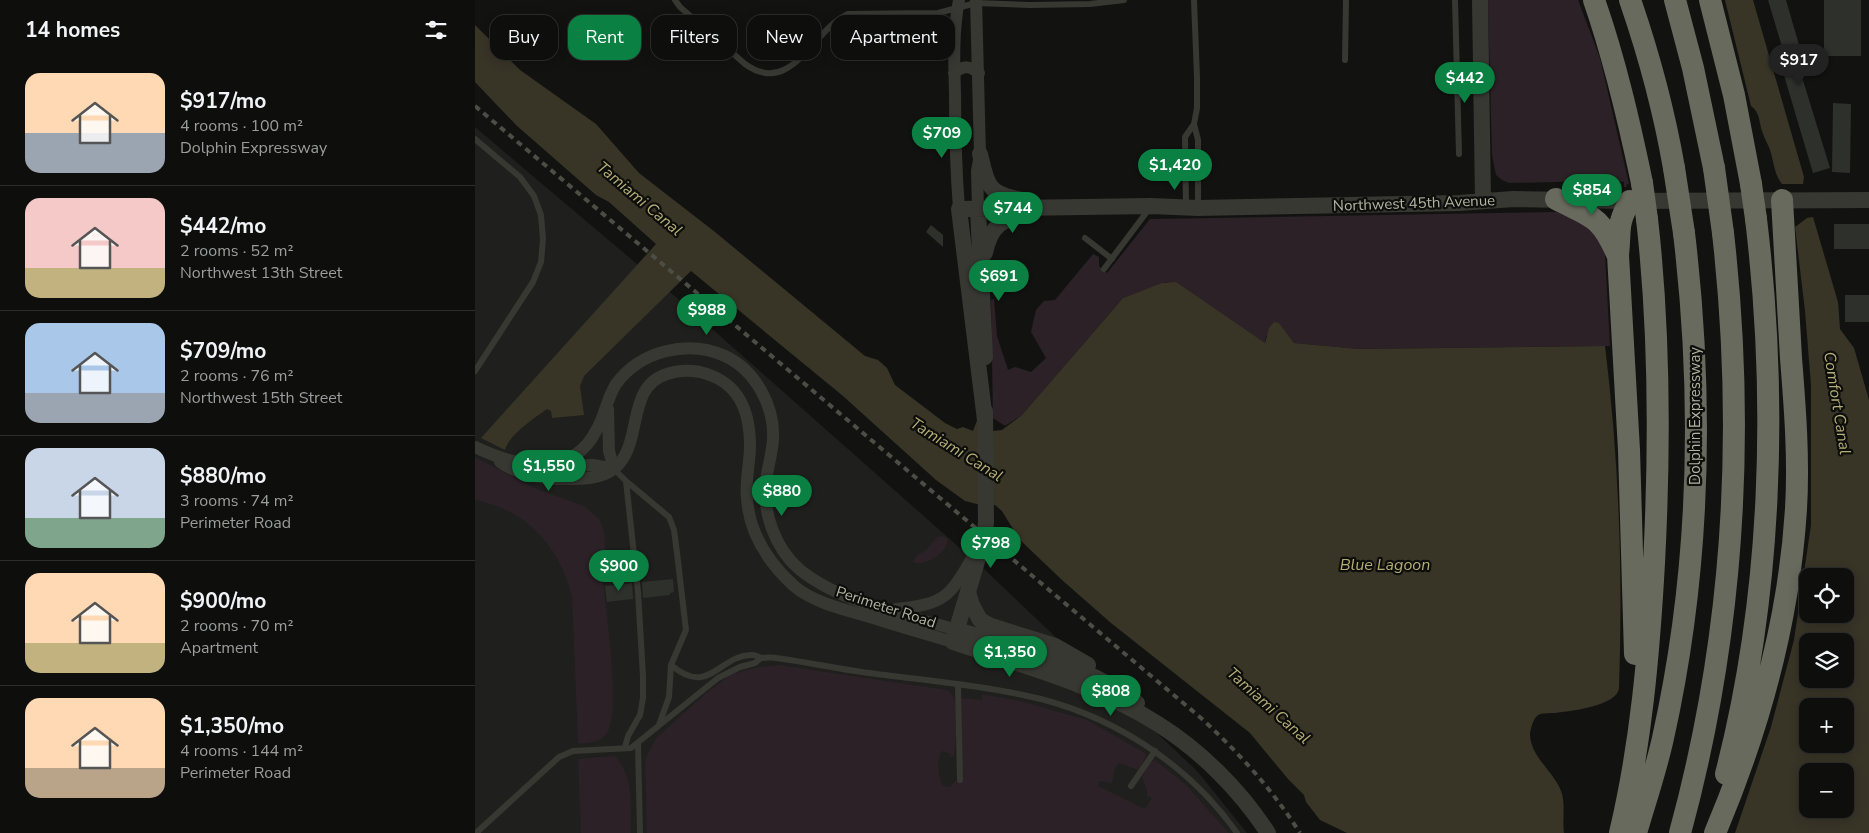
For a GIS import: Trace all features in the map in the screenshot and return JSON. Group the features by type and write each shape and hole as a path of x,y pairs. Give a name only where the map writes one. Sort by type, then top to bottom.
{"highway":[{"path":"1594,0 1625,103 1636,192 1647,219 1655,310 1657,457 1653,583 1639,730 1620,833"},
{"name":"Dolphin Expressway","path":"1630,0 1654,76 1674,168 1684,233 1696,370 1696,462 1692,550 1683,623 1663,740 1637,833"},
{"path":"1675,0 1693,68 1714,168 1723,233 1734,363 1736,414 1733,516 1727,593 1715,673 1697,768 1680,833"},
{"path":"1710,0 1732,87 1751,184 1764,293 1768,383 1767,468 1757,600 1744,689 1730,758 1711,833"},
{"path":"1636,192 1621,216 1618,255 1629,450 1635,678 1639,730"},
{"path":"1556,199 1580,210 1598,222 1610,236 1618,255"},
{"path":"1715,833 1742,769 1767,687 1783,616 1792,558 1796,508 1795,418 1783,200"}],"street":[{"path":"1480,0 1483,201"},
{"path":"955,636 985,530 985,334 977,170 980,154 977,1"},
{"path":"958,4 955,26 954,73 959,208 985,420"},
{"path":"954,73 961,67 972,68 979,73"},
{"path":"980,154 985,177 995,191 1011,198 1054,207"},
{"name":"Northwest 45th Avenue","path":"959,208 1192,207 1483,201 1556,199 1636,192 1783,200 1869,200"},
{"path":"981,273 987,244 993,229 1006,220 1054,207"},
{"name":"Perimeter Road","path":"491,455 534,465 550,466 574,456 592,439 608,399 616,385 636,365 648,357 681,348 711,351 739,365 757,385 769,407 773,441 765,483 765,499 771,529 778,542 797,567 819,584 843,596 889,610 1077,684 1158,724"},
{"name":"Perimeter Road","path":"475,447 515,470 552,479 596,478 614,469 627,453 641,399 653,381 667,374 686,370 699,372 724,381 736,392 748,418 750,447 747,498 750,518 757,538 766,555 796,588 819,600 1075,668 1130,697 1158,724 1205,760 1222,776 1268,833"},
{"path":"550,466 593,465 614,469 608,438 608,399"},
{"path":"889,610 931,604 948,593 957,584 985,530"},
{"path":"968,592 975,613 980,620 991,626 1055,646 1096,670 1130,697"}],"lane":[{"path":"675,0 680,7 745,64 756,70 768,73 781,72 793,65 835,22 848,14 939,13 958,4 977,1 1090,4 1124,0"},
{"path":"1192,207 1198,140 1194,124 1197,77 1194,0"},
{"path":"1345,60 1346,0"},
{"path":"1455,0 1459,154"},
{"path":"1192,207 1185,137 1194,124"},
{"path":"475,139 520,177 535,196 541,215 543,239 541,262 533,282 475,371"},
{"path":"1869,195 1869,200"},
{"path":"1104,269 1151,206"},
{"path":"1085,238 1112,259"},
{"path":"614,469 669,516 675,530 686,630 671,665 669,697 659,725"},
{"path":"625,747 628,736 640,715 643,683 638,592 627,481"},
{"path":"671,665 686,675 697,678 708,675 741,658 754,655 761,658 775,658 850,671 1024,695 1066,707 1107,723 1155,751 1205,794 1237,833"},
{"path":"476,833 559,757 573,751 631,748 726,673 755,663 761,658"},
{"path":"958,685 960,780"},
{"path":"638,744 640,833"},
{"path":"1131,786 1155,751"}],"shaded area":[{"path":"1488,0 1578,0 1600,58 1629,184 1626,185 1627,187 1624,187 1624,182 1615,181 1615,186 1612,185 1612,180 1608,179 1606,184 1596,181 1509,183 1496,175 1492,155"},
{"path":"475,127 677,298 986,571 1198,772 1247,833 475,833"},
{"path":"1557,212 1591,226 1605,254 1610,346 1359,349 1294,343 1281,326 1266,336 1265,343 1166,282 1123,298 1022,415 1005,426 993,418 991,300 994,299 997,336 1008,370 1015,367 1031,372 1046,358 1031,332 1036,310 1044,301 1055,300 1093,254 1099,257 1099,266 1107,273 1150,219"},
{"path":"475,457 534,488 584,506 599,519 604,531 607,575 602,575 611,656 613,702 608,731 599,740 591,743 578,743 572,596 559,561 538,533 525,522 510,512 475,500"},
{"path":"937,537 947,538 947,543 945,548 936,557 924,562 913,562 916,556 927,549"},
{"path":"779,665 947,690 955,699 957,718 954,755 950,758 950,754 943,751 940,754 939,770 943,786 950,787 955,781 962,780 961,698 982,700 982,694 1024,702 1087,720 1145,753 1146,756 1139,770 1119,763 1115,768 1112,783 1099,781 1098,786 1145,809 1152,798 1147,796 1147,790 1142,777 1150,762 1155,760 1186,785 1229,833 647,833 645,760 656,738 705,694 732,674 759,667"},
{"path":"615,756 629,783 631,833 581,833 578,759"}],"water":[{"path":"1725,0 1753,0 1804,177 1803,184 1782,184 1777,176 1758,114 1751,106"},
{"name":"Blue Lagoon","path":"475,25 490,40 490,60 510,60 520,70 596,124 639,173 715,232 865,356 878,360 887,368 895,385 945,423 957,429 963,427 973,431 978,418 993,431 1002,430 1022,415 1123,298 1162,283 1176,282 1265,343 1269,328 1274,322 1279,323 1294,343 1359,349 1605,346 1614,431 1619,517 1619,688 1616,694 1602,703 1571,711 1540,714 1533,723 1530,734 1534,750 1561,791 1564,806 1564,833 1347,833 1320,820 1306,802 1304,795 1288,779 1250,733 1111,623 1062,580 1019,539 1002,511 995,505 981,505 965,501 936,480 843,396 691,271 584,376 580,386 584,415 552,418 551,411 547,409 516,433 505,450 481,438 656,244 609,202 596,195 516,125 475,82"},
{"name":"Comfort Canal","path":"1813,217 1838,302 1840,329 1854,348 1869,400 1869,833 1735,833 1771,727 1794,640 1799,606 1799,623 1854,623 1854,568 1805,568 1811,525 1811,385 1795,227 1807,218"}],"building":[{"path":"1768,0 1786,0 1804,62 1798,64 1830,168 1813,173 1783,72 1789,70"},
{"path":"1824,0 1861,0 1861,56 1824,56"},
{"path":"1833,103 1851,104 1850,173 1832,172"},
{"path":"1834,224 1869,224 1869,249 1834,249"},
{"path":"931,225 943,235 943,247 926,232"},
{"path":"1845,295 1869,295 1869,322 1845,322"},
{"path":"673,579 674,592 670,593 670,595 643,598 642,582"},
{"path":"632,583 633,599 607,602 605,586"}],"railway":[{"path":"475,106 1201,718 1254,772 1278,801 1300,833"}],"water label":[{"name":"Tamiami Canal","path":"640,198"},
{"name":"Tamiami Canal","path":"957,449"},
{"name":"Tamiami Canal","path":"1269,705"}]}
